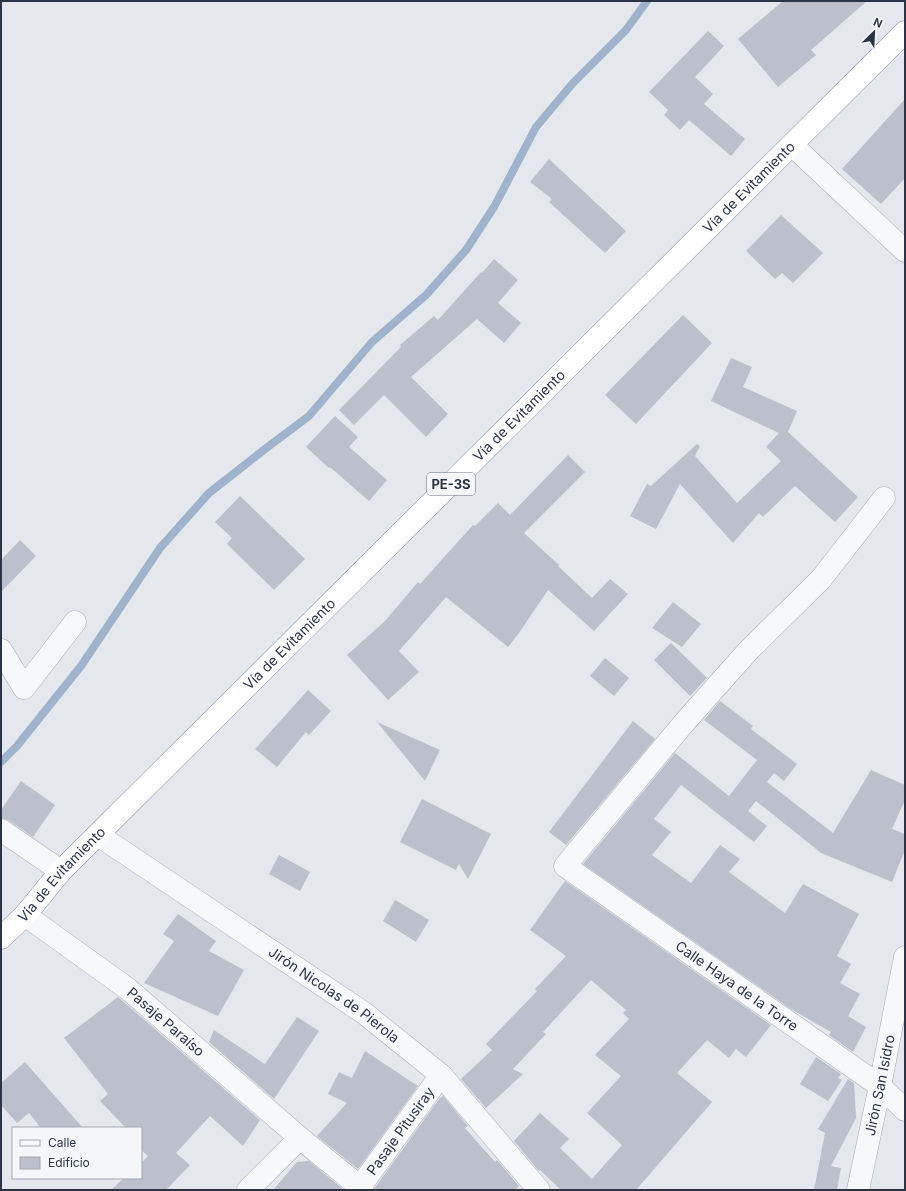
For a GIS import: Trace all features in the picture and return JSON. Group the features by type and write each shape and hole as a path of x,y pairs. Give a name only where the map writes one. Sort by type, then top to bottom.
{"highway":[{"name":"Vía de Evitamiento","path":"1,938 25,915 61,871 905,32"}],"street":[{"path":"792,145 905,251"},
{"name":"Calle Haya de la Torre","path":"884,498 821,579 748,651 683,724 565,866 880,1086 905,1110"},
{"path":"1,650 24,688 75,622"},
{"path":"1,830 61,871"},
{"name":"Jirón Nicolas de Pierola","path":"98,835 364,1013 441,1075 540,1190"},
{"name":"Pasaje Paraíso","path":"25,915 128,989 361,1189"},
{"name":"Jirón San Isidro","path":"858,1190 905,957"},
{"name":"Pasaje Pitusiray","path":"361,1189 441,1075"},
{"path":"248,1190 300,1138"}],"building":[{"path":"783,1 867,1 811,50 816,55 778,87 738,39"},
{"path":"708,31 724,46 695,77 713,94 704,104 745,139 731,156 689,120 680,130 664,115 668,110 649,92"},
{"path":"905,99 905,178 881,204 842,169"},
{"path":"549,159 626,231 605,253 549,202 552,199 530,182"},
{"path":"781,215 823,253 793,283 782,273 775,279 746,251"},
{"path":"494,259 518,280 498,303 521,323 504,343 477,319 411,377 448,414 426,437 384,395 354,425 339,410 401,347 400,345 434,316 438,320"},
{"path":"683,315 712,343 636,424 605,395"},
{"path":"731,358 752,367 743,387 797,411 788,432 858,497 835,522 795,486 763,517 759,513 733,543 680,484 656,529 630,516 647,484 651,486 697,444 700,446 695,456 737,503 781,461 766,447 779,433 711,401"},
{"path":"335,416 358,437 349,447 387,480 369,501 306,447"},
{"path":"568,455 585,472 524,533 592,598 610,579 628,594 594,631 548,590 508,647 446,597 399,651 419,672 388,700 347,655 385,621 418,582 420,584 473,525 475,526 498,503 510,515"},
{"path":"240,496 305,559 274,590 227,544 232,538 215,522"},
{"path":"20,540 36,556 1,592 1,560"},
{"path":"673,602 701,624 682,647 652,628"},
{"path":"671,643 707,678 690,696 654,660"},
{"path":"605,658 629,678 614,696 590,676"},
{"path":"308,690 331,711 309,735 306,732 277,767 255,749"},
{"path":"720,701 753,726 751,729 797,764 784,781 774,773 767,782 833,833 871,770 905,785 905,800 892,829 905,834 905,850 892,882 821,853 756,801 748,811 767,826 754,842 681,785 654,819 671,832 652,855 691,883 720,845 740,859 729,872 785,913 803,884 859,914 837,956 851,964 840,983 860,994 848,1016 866,1027 853,1052 829,1035 831,1032 791,1009 583,864 675,753 729,796 757,760 704,720"},
{"path":"633,721 655,739 566,845 549,832"},
{"path":"377,722 440,750 425,781"},
{"path":"21,781 55,805 33,837 8,820 1,818 1,810"},
{"path":"422,799 491,834 468,879 459,864 456,870 400,842"},
{"path":"279,855 310,872 300,891 269,874"},
{"path":"565,881 771,1025 746,1057 736,1049 729,1058 707,1040 677,1073 712,1102 636,1190 561,1190 540,1170 539,1171 514,1141 540,1113 569,1139 560,1148 592,1179 622,1145 587,1113 621,1076 595,1055 629,1019 623,1013 626,1010 591,980 543,1032 546,1034 513,1069 523,1074 486,1108 461,1079 492,1050 486,1044 537,991 535,989 566,956 530,930"},
{"path":"395,900 429,920 416,942 383,921"},
{"path":"178,914 216,941 209,951 244,970 218,1016 144,983 174,941 163,934"},
{"path":"118,997 260,1120 243,1146 210,1116 176,1153 190,1165 166,1190 111,1190 123,1179 142,1179 142,1162 148,1156 142,1151 142,1127 125,1127 100,1101 108,1094 64,1038"},
{"path":"297,1017 319,1031 274,1099 209,1042 214,1030 265,1064"},
{"path":"365,1051 418,1086 358,1169 317,1136 347,1103 328,1094 339,1072 352,1078"},
{"path":"816,1057 841,1074 838,1078 842,1080 828,1101 800,1084"},
{"path":"25,1062 82,1127 40,1127 29,1113 17,1123 1,1105 1,1083"},
{"path":"848,1079 854,1083 856,1118 831,1166 841,1168 837,1190 814,1190 825,1133 818,1129"},
{"path":"443,1096 468,1126 465,1128 495,1162 497,1160 519,1186 515,1190 374,1190 439,1099"},
{"path":"309,1161 344,1190 273,1190 297,1162"}],"waterway":[{"path":"1,762 17,746 81,666 160,548 209,493 309,416 372,342 426,295 466,250 494,207 536,127 573,83 626,30 647,1"}]}
